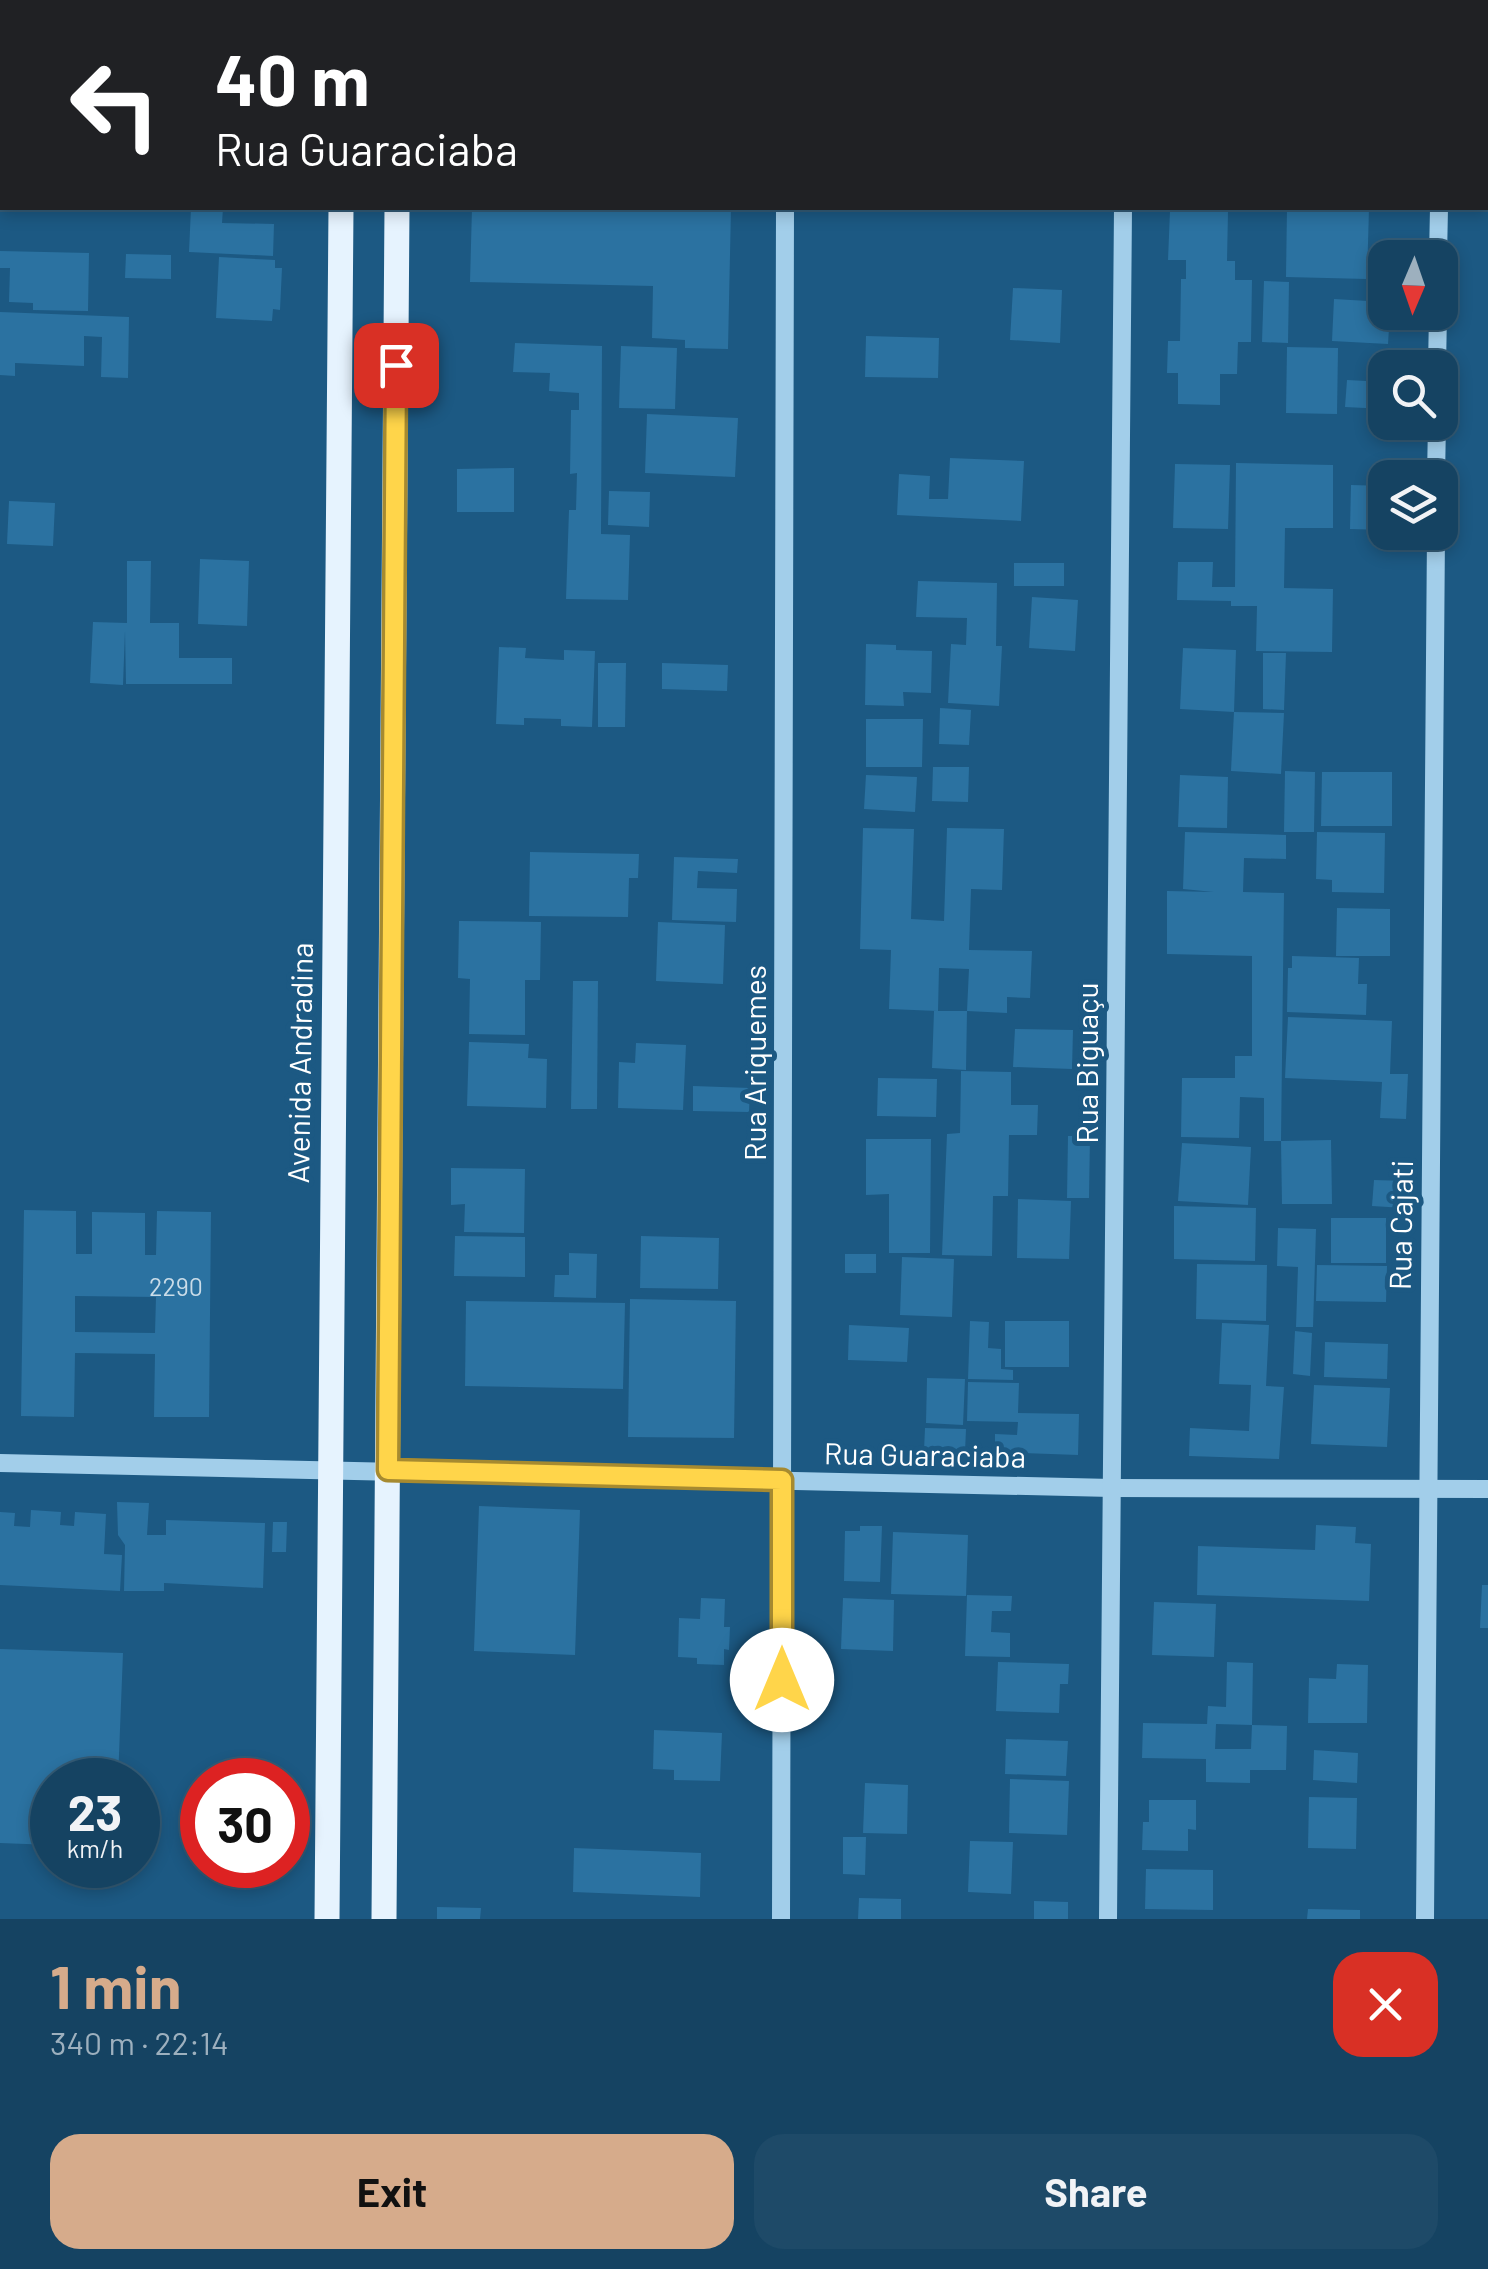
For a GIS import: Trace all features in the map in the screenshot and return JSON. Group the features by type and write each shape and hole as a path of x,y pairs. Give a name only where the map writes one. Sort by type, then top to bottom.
{"main road":[{"name":"Avenida Andradina","path":"328,1919 341,210"},
{"path":"384,1919 396,210"}],"street":[{"name":"Rua Ariquemes","path":"782,1919 785,210"},
{"name":"Rua Biguaçu","path":"1108,1919 1123,210"},
{"path":"1438,240 1439,210"},
{"name":"Rua Cajati","path":"1425,1919 1436,550"},
{"name":"Rua Guaraciaba","path":"0,1463 1112,1488 1488,1488"}],"building":[{"path":"191,210 223,210 222,223 274,224 273,256 189,252"},
{"path":"472,210 731,210 728,349 685,348 685,340 652,338 653,286 470,282"},
{"path":"1287,210 1369,210 1367,279 1286,277"},
{"path":"1170,211 1228,212 1227,261 1235,261 1235,280 1252,280 1251,342 1238,342 1237,374 1220,374 1220,405 1178,404 1178,373 1167,373 1168,341 1180,341 1181,279 1186,279 1186,260 1168,260"},
{"path":"0,251 89,253 88,311 33,310 33,303 9,302 10,268 0,268"},
{"path":"126,254 171,255 171,279 125,278"},
{"path":"219,257 275,260 275,268 282,268 280,310 273,309 272,321 216,318"},
{"path":"1264,281 1289,282 1288,343 1262,342"},
{"path":"1013,288 1062,290 1060,343 1010,340"},
{"path":"1334,299 1368,301 1368,330 1389,330 1388,344 1332,341"},
{"path":"0,312 129,317 128,378 101,377 102,337 84,336 84,366 15,363 15,376 0,375"},
{"path":"866,336 939,338 938,378 865,377"},
{"path":"515,343 602,346 601,534 630,535 628,600 566,599 569,510 576,510 577,473 570,474 571,410 579,410 579,393 549,391 550,373 513,372"},
{"path":"621,346 677,348 675,409 619,408"},
{"path":"1287,347 1338,348 1337,414 1286,413"},
{"path":"1347,380 1368,381 1368,408 1345,407"},
{"path":"647,414 738,418 735,477 645,473"},
{"path":"950,458 1024,461 1021,521 897,515 899,474 930,476 929,499 948,499"},
{"path":"1236,463 1333,465 1333,528 1285,528 1284,588 1333,589 1332,652 1256,651 1257,606 1231,606 1231,601 1177,600 1178,562 1213,562 1212,587 1235,587"},
{"path":"1175,464 1230,465 1228,529 1173,528"},
{"path":"514,468 514,512 457,512 457,469"},
{"path":"1351,485 1368,486 1368,530 1350,529"},
{"path":"609,491 650,492 649,527 608,525"},
{"path":"9,501 55,503 53,546 7,544"},
{"path":"200,559 249,561 247,626 198,624"},
{"path":"127,561 151,561 150,623 179,623 179,658 232,658 232,684 126,684 125,631 123,685 90,683 93,622 127,623"},
{"path":"1014,563 1064,563 1064,586 1014,586"},
{"path":"918,581 997,583 996,646 1002,646 999,706 948,703 951,644 966,645 967,618 916,617"},
{"path":"1032,597 1078,600 1075,651 1029,648"},
{"path":"866,644 932,651 931,693 903,692 904,706 865,705"},
{"path":"499,647 526,648 525,658 564,660 564,650 595,651 592,727 561,726 561,719 524,718 524,725 496,724"},
{"path":"1183,648 1236,650 1234,712 1180,709"},
{"path":"1263,653 1286,653 1284,710 1263,709"},
{"path":"598,663 626,663 625,727 598,727"},
{"path":"662,663 728,665 727,691 662,689"},
{"path":"940,708 971,710 969,745 939,744"},
{"path":"1234,712 1284,713 1281,774 1231,771"},
{"path":"866,719 923,719 922,767 866,767"},
{"path":"933,767 969,767 968,802 932,801"},
{"path":"1285,771 1315,772 1314,832 1284,832"},
{"path":"1322,772 1392,772 1392,826 1321,826"},
{"path":"866,775 917,777 915,812 864,809"},
{"path":"1180,775 1228,777 1227,828 1178,827"},
{"path":"863,828 914,829 911,919 944,921 947,828 1004,829 1002,890 971,889 969,950 1032,951 1030,998 1007,997 1007,1013 967,1011 969,969 939,968 938,1011 889,1009 891,950 860,949"},
{"path":"1185,832 1286,835 1286,859 1244,858 1243,892 1284,893 1281,1141 1264,1141 1264,1098 1240,1097 1239,1138 1181,1137 1182,1078 1235,1078 1235,1056 1252,1056 1252,956 1167,954 1167,891 1214,892 1183,889"},
{"path":"1317,832 1385,833 1384,893 1332,892 1332,880 1316,879"},
{"path":"530,852 639,854 638,878 629,878 628,917 529,916"},
{"path":"674,857 738,859 737,873 698,871 697,888 737,889 736,922 672,920"},
{"path":"1337,908 1390,909 1390,956 1336,956"},
{"path":"459,921 541,922 540,980 525,980 525,1035 469,1034 470,979 458,978"},
{"path":"658,922 725,925 723,984 656,981"},
{"path":"1292,956 1359,958 1358,984 1367,984 1366,1015 1287,1012"},
{"path":"573,981 598,981 597,1109 571,1109"},
{"path":"934,1011 967,1011 966,1070 932,1068"},
{"path":"1288,1017 1392,1021 1390,1074 1408,1074 1406,1119 1380,1118 1382,1082 1285,1078"},
{"path":"1015,1029 1073,1030 1072,1069 1013,1067"},
{"path":"469,1042 529,1044 528,1058 547,1059 546,1108 467,1106"},
{"path":"636,1043 686,1045 683,1110 618,1108 619,1062 635,1063"},
{"path":"961,1071 1011,1072 1011,1105 1038,1105 1037,1135 1009,1135 1008,1196 993,1196 992,1256 942,1255 947,1134 960,1133"},
{"path":"878,1078 937,1079 936,1117 877,1116"},
{"path":"693,1086 750,1088 749,1112 693,1111"},
{"path":"1068,1136 1090,1136 1089,1198 1067,1198"},
{"path":"866,1139 931,1139 930,1253 889,1253 889,1194 866,1195"},
{"path":"1331,1140 1332,1204 1282,1204 1281,1141"},
{"path":"1182,1143 1251,1147 1248,1205 1178,1201"},
{"path":"451,1168 525,1169 524,1233 464,1232 465,1204 451,1205"},
{"path":"1374,1180 1405,1181 1404,1208 1372,1206"},
{"path":"1018,1199 1071,1201 1069,1259 1017,1258"},
{"path":"1174,1206 1256,1208 1255,1261 1174,1259"},
{"path":"24,1210 76,1211 76,1254 92,1254 92,1212 145,1213 145,1255 156,1255 157,1211 211,1212 209,1417 154,1417 155,1354 75,1353 74,1417 21,1416","holes":["75,1296 156,1297 155,1333 75,1332"]},
{"path":"1331,1218 1386,1218 1386,1263 1331,1263"},
{"path":"1278,1228 1316,1229 1313,1327 1296,1327 1298,1267 1277,1266"},
{"path":"455,1236 525,1237 525,1277 454,1276"},
{"path":"641,1236 719,1238 718,1289 640,1288"},
{"path":"569,1253 597,1254 596,1298 554,1297 555,1275 569,1275"},
{"path":"845,1254 876,1254 876,1273 845,1273"},
{"path":"902,1257 954,1259 952,1317 900,1315"},
{"path":"1197,1264 1267,1265 1266,1321 1196,1319"},
{"path":"1317,1265 1387,1266 1386,1302 1316,1301"},
{"path":"630,1299 736,1301 734,1438 628,1437"},
{"path":"466,1301 625,1303 623,1389 465,1386"},
{"path":"970,1321 989,1322 988,1348 1001,1349 1001,1369 1013,1370 1013,1380 968,1379"},
{"path":"1005,1321 1069,1321 1069,1367 1005,1367"},
{"path":"1222,1323 1269,1325 1266,1386 1284,1387 1279,1459 1189,1456 1190,1428 1249,1431 1251,1385 1219,1384"},
{"path":"849,1325 909,1328 907,1362 848,1360"},
{"path":"1295,1331 1312,1333 1310,1376 1293,1374"},
{"path":"1325,1342 1388,1344 1387,1379 1324,1377"},
{"path":"927,1378 965,1379 963,1425 926,1423"},
{"path":"968,1382 1019,1383 1018,1413 1079,1414 1078,1455 995,1452 995,1434 1017,1435 1018,1422 967,1421"},
{"path":"1314,1385 1390,1388 1387,1447 1311,1444"},
{"path":"925,1428 966,1429 965,1452 924,1451"},
{"path":"117,1502 149,1503 147,1535 166,1535 166,1520 265,1523 263,1588 164,1583 164,1591 124,1591 125,1545 118,1535"},
{"path":"479,1506 580,1510 575,1655 474,1651"},
{"path":"31,1510 61,1512 60,1525 74,1526 75,1512 106,1514 104,1554 122,1555 120,1591 0,1585 0,1512 15,1513 14,1526 30,1527"},
{"path":"273,1522 287,1522 286,1552 272,1552"},
{"path":"1316,1525 1356,1527 1355,1543 1371,1544 1369,1601 1197,1595 1198,1546 1315,1550"},
{"path":"860,1526 882,1526 880,1582 844,1581 845,1531 860,1531"},
{"path":"893,1532 968,1535 966,1596 891,1594"},
{"path":"1482,1585 1488,1585 1488,1628 1480,1628"},
{"path":"967,1595 1012,1596 1011,1611 992,1611 991,1632 1010,1633 1010,1657 965,1656"},
{"path":"701,1598 725,1599 724,1627 730,1627 724,1665 697,1664 697,1658 678,1657 679,1618 700,1619"},
{"path":"843,1598 894,1600 893,1651 841,1649"},
{"path":"1154,1602 1216,1604 1214,1657 1152,1655"},
{"path":"0,1649 123,1653 119,1758 30,1758 30,1844 0,1843"},
{"path":"998,1662 1069,1664 1068,1684 1060,1684 1059,1713 996,1711"},
{"path":"1227,1662 1253,1663 1252,1725 1287,1726 1286,1770 1250,1770 1250,1783 1206,1782 1206,1759 1142,1758 1143,1723 1207,1724 1208,1706 1226,1707","holes":["1216,1724 1252,1725 1251,1749 1215,1749"]},
{"path":"1337,1664 1368,1665 1367,1723 1308,1723 1309,1678 1336,1679"},
{"path":"654,1730 722,1733 720,1781 674,1780 674,1770 653,1769"},
{"path":"1006,1739 1068,1741 1066,1776 1005,1774"},
{"path":"1314,1750 1358,1753 1357,1783 1313,1780"},
{"path":"1010,1779 1069,1781 1067,1835 1009,1833"},
{"path":"865,1783 908,1785 907,1834 863,1833"},
{"path":"1309,1797 1357,1798 1356,1849 1308,1848"},
{"path":"1149,1800 1196,1800 1196,1830 1188,1829 1188,1851 1142,1850 1143,1822 1149,1822"},
{"path":"843,1837 866,1837 865,1875 843,1874"},
{"path":"970,1841 1013,1842 1011,1894 968,1892"},
{"path":"574,1848 701,1853 700,1897 573,1892"},
{"path":"1146,1869 1213,1870 1213,1910 1145,1909"},
{"path":"859,1898 901,1899 901,1919 858,1919"},
{"path":"1034,1901 1068,1902 1068,1919 1034,1919"},
{"path":"437,1907 481,1908 480,1919 437,1919"},
{"path":"1308,1909 1360,1910 1360,1919 1307,1919"}],"route":[{"path":"396,365 388,1470 782,1480 782,1680"}]}
